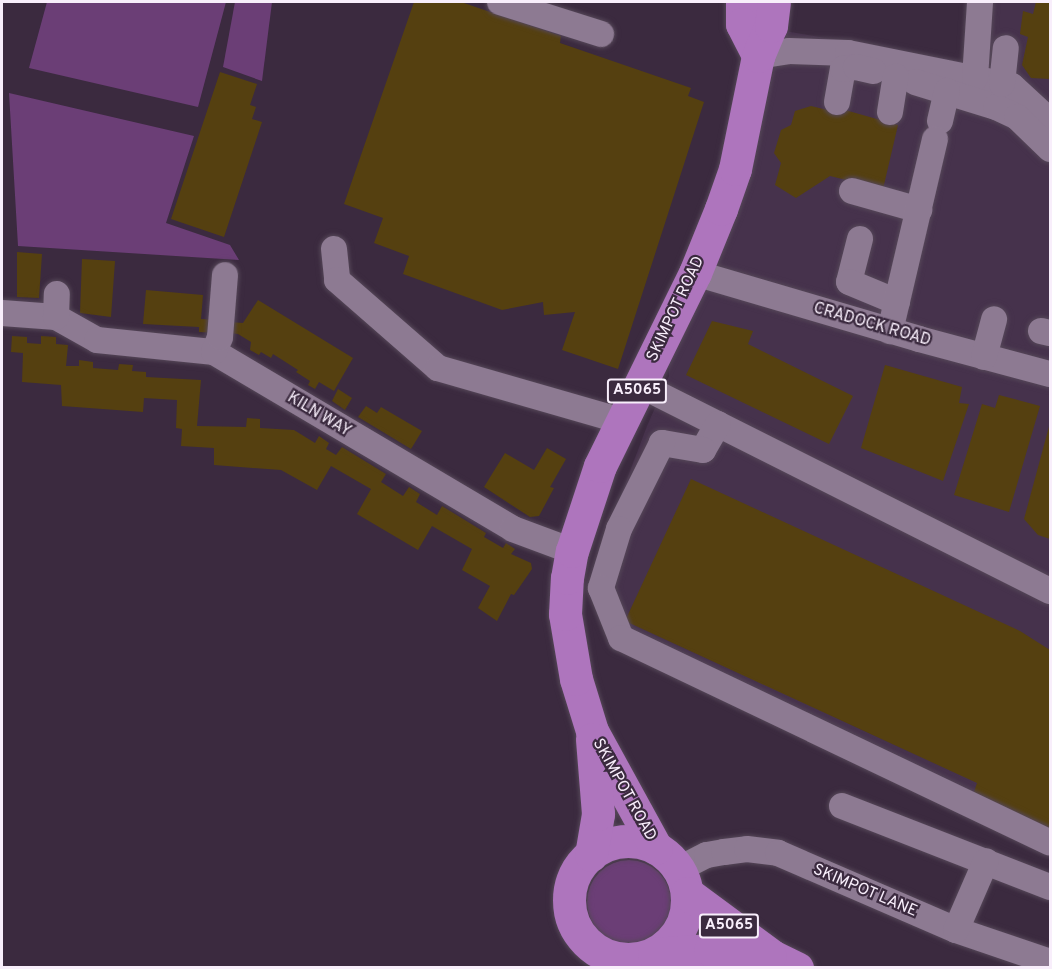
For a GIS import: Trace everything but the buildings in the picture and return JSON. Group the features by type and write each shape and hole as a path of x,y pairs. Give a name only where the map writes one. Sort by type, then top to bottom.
{"main road":[{"path":"742,2 742,24 758,56"},
{"name":"SKIMPOT ROAD","path":"591,855 598,814 592,731 576,679 566,614 567,578 572,551 600,466 695,273 735,169 758,56 771,26 774,2"},
{"name":"SKIMPOT ROAD","path":"592,731 674,870"},
{"name":"A5065","path":"622,841 645,843 784,962 710,950 654,954 637,959 620,960 604,955 589,945 578,932 571,916 569,899 572,882 579,867 591,855 611,844 622,841"},
{"name":"A5065","path":"654,954 669,944 681,929 687,912 674,870"}],"street":[{"path":"500,2 601,34"},
{"path":"975,78 980,2"},
{"path":"1002,84 1006,48"},
{"path":"758,56 789,51 848,54 1012,86 1050,121"},
{"path":"837,102 843,69 856,67 896,76 996,107 1017,117 1050,149"},
{"path":"890,112 896,76"},
{"path":"890,331 947,91"},
{"path":"852,191 919,210"},
{"path":"860,239 849,282 897,302"},
{"path":"334,249 337,280 438,368 622,421"},
{"name":"CRADOCK ROAD","path":"695,273 890,331 1050,374"},
{"path":"214,352 220,337 225,275"},
{"name":"KILN WAY","path":"2,313 56,305 97,340 214,352 513,529 572,551"},
{"path":"984,357 994,320"},
{"path":"640,385 1050,591"},
{"path":"718,424 704,450 662,443 619,529 601,588 621,638 1050,843"},
{"path":"842,806 1050,887"},
{"name":"SKIMPOT LANE","path":"674,870 707,855 724,852 747,849 777,852 956,930 1050,962"},
{"path":"956,930 986,861"}],"shaded area":[{"path":"47,2 226,2 198,107 29,68"},
{"path":"235,2 272,2 262,81 223,67"},
{"path":"987,2 1050,2 1050,845 613,639 598,556 647,426 669,376 668,362 728,231 785,31 981,65"},
{"path":"9,93 194,136 166,223 230,245 239,260 18,246"},
{"path":"629,860 645,863 659,872 668,886 671,902 668,918 659,932 645,941 629,944 613,941 599,932 590,918 587,902 590,886 599,872 613,863"}]}
